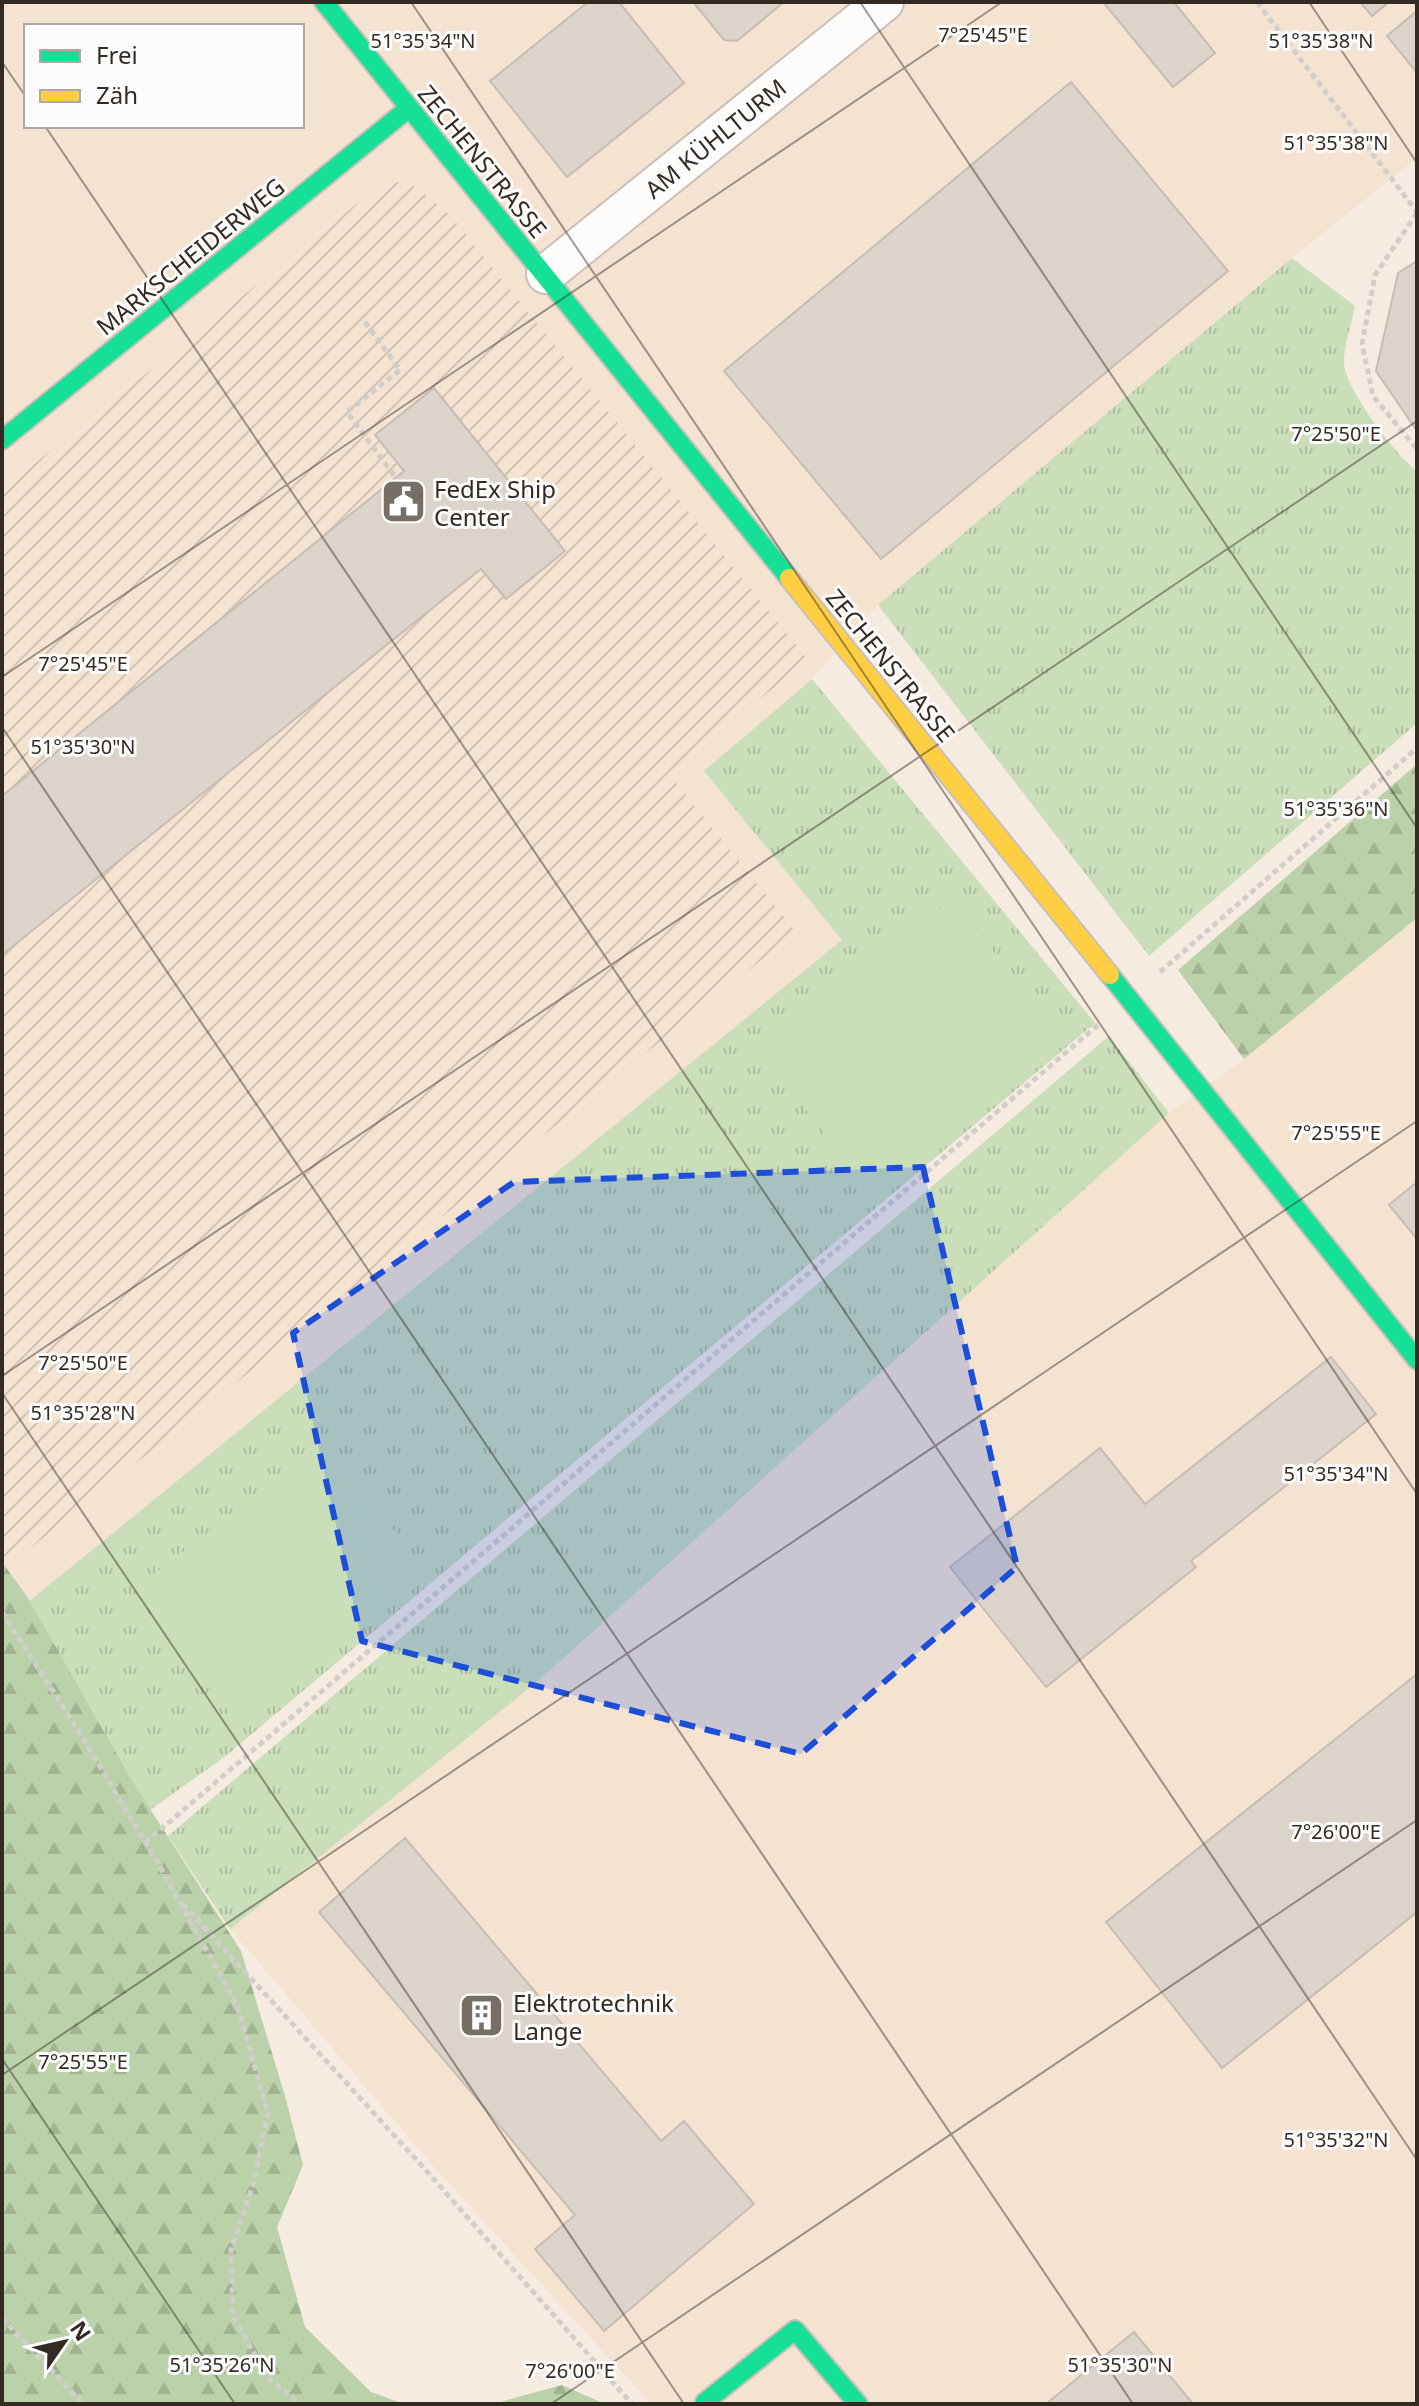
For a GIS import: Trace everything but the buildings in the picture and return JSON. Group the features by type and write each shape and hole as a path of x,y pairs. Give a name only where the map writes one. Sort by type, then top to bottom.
{"street":[{"name":"ZECHENSTRASSE","path":"324,2 1129,998 1417,1360"},
{"name":"AM KÜHLTURM","path":"546,274 884,2"},
{"name":"MARKSCHEIDERWEG","path":"2,440 409,108"},
{"path":"707,2404 705,2402 795,2330 858,2404"}],"path":[{"path":"1257,2 1417,212 1375,275 1362,344 1373,396 1417,449"},
{"path":"365,322 400,370 347,412 396,478"},
{"path":"145,1843 1417,748"},
{"path":"2,1612 78,1730 237,2005 268,2113 254,2182 231,2249 233,2316 267,2377 300,2404"},
{"path":"177,1897 423,2167 632,2404"},
{"path":"2,2318 83,2404"}],"highlighted area":[{"path":"923,1167 1017,1567 801,1754 362,1641 293,1333 514,1182"}],"shaded area":[{"path":"2,2 1417,2 1417,158 1292,258 878,605 812,679 704,771 842,940 22,1607 2,1580"},
{"path":"390,182 416,187 450,215 808,660 668,773 796,932 2,1571 2,490 374,190"},
{"path":"1417,918 1417,2404 651,2404 433,2166 230,1929 538,1681 1169,1113 1244,1059"}],"green space":[{"path":"1292,258 1355,306 1344,355 1346,373 1373,420 1417,471 1417,723 1149,956 878,605"},
{"path":"812,679 1095,1023 227,1755 146,1813 22,1607 842,940 704,771"},
{"path":"1417,764 1417,918 1244,1059 1178,970"},
{"path":"953,899 1058,1035 864,1185 759,1048"},
{"path":"1109,1036 1169,1113 538,1681 230,1929 168,1836"},
{"path":"326,1442 430,1576 238,1725 134,1589"},
{"path":"2,1562 26,1595 131,1779 241,1951 303,2165 277,2227 305,2327 371,2392 404,2404 2,2404"},
{"path":"562,2385 605,2404 493,2404"}],"traffic: fast":[{"path":"324,2 789,578"},
{"path":"2,440 409,108"},
{"path":"1110,975 1417,1360"},
{"path":"707,2404 705,2402 795,2330 858,2404"}],"traffic: slow":[{"path":"789,578 1110,975"}],"place":[{"name":"FedEx Ship Center","path":"403,502"},
{"name":"Elektrotechnik Lange","path":"482,2016"}]}
